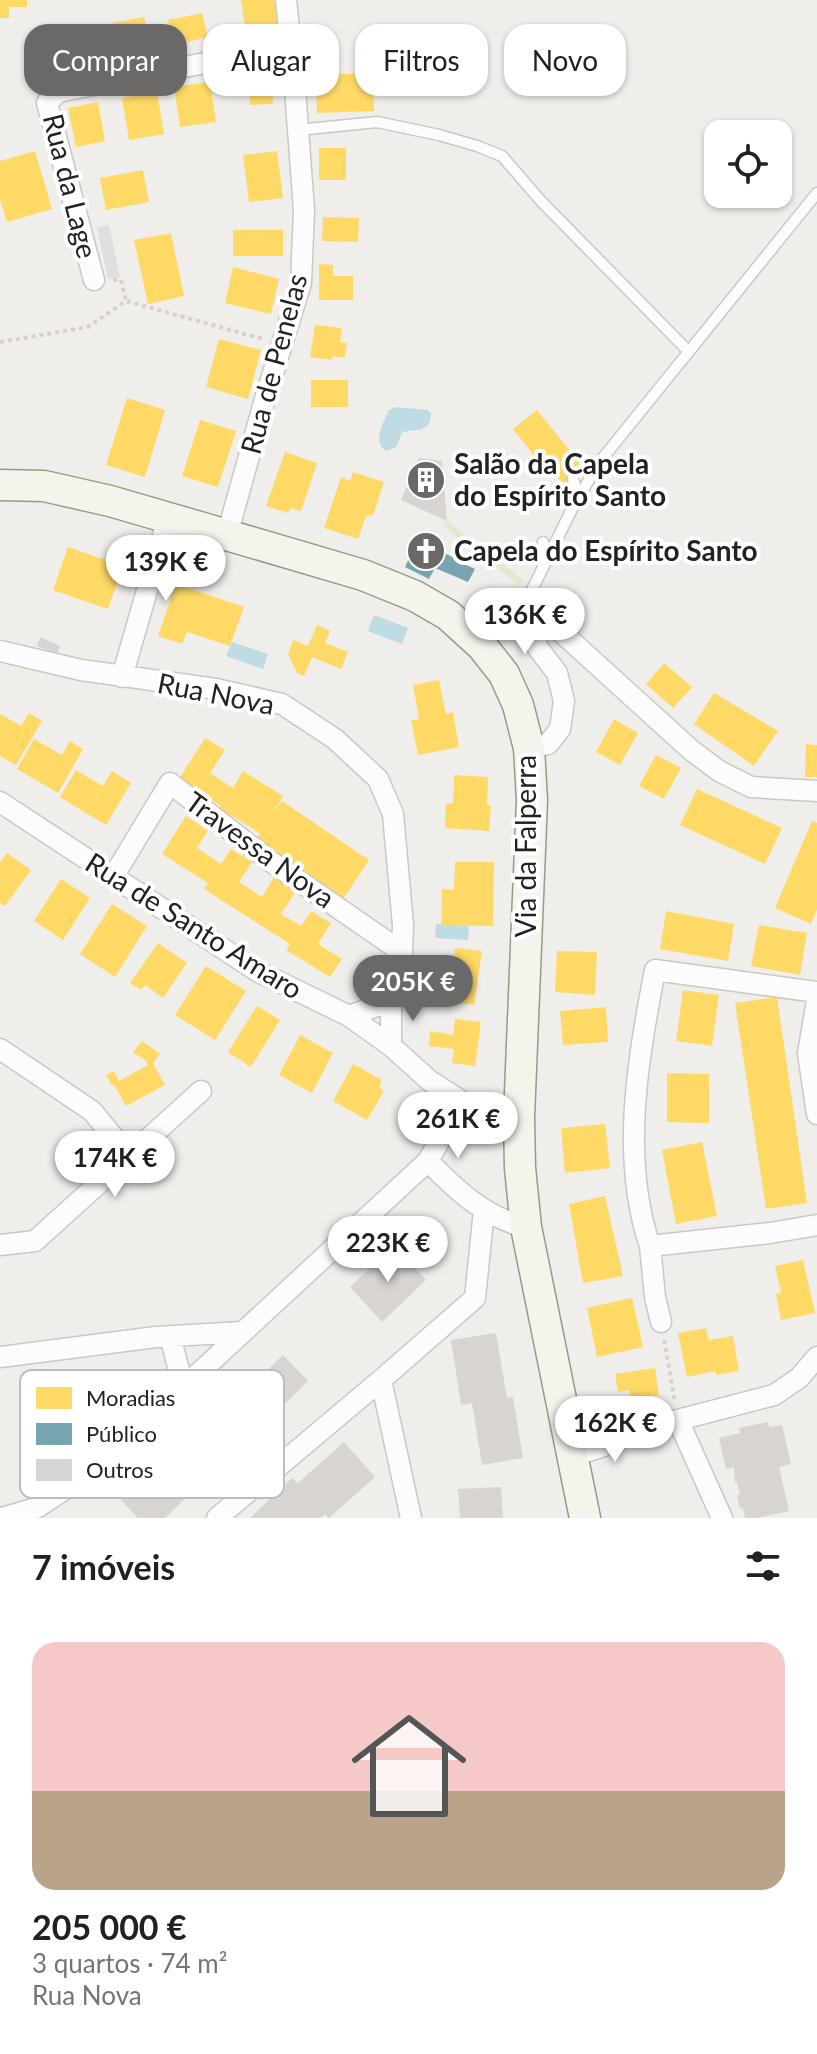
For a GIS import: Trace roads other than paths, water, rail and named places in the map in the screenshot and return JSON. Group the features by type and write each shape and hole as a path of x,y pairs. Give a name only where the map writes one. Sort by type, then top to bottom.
{"main road":[{"name":"Via da Falperra","path":"0,485 44,486 110,501 363,575 415,596 448,615 482,646 504,674 518,705 529,748 532,800 519,1117 520,1168 526,1227 585,1518"}],"street":[{"name":"Rua de Penelas","path":"286,0 289,24"},
{"name":"Rua da Lage","path":"94,280 47,103 58,92 203,63"},
{"name":"Rua de Penelas","path":"227,535 301,283 304,210 295,96"},
{"path":"122,677 168,518"},
{"path":"524,606 538,648 557,673 564,701 560,729 548,744 529,748"},
{"path":"524,606 549,621 691,750 719,771 751,787 817,791"},
{"name":"Rua Nova","path":"0,651 81,670 216,689 282,704 335,739 378,779 393,814 403,925 402,952 391,1001 391,1046"},
{"name":"Travessa Nova","path":"113,877 170,783 270,861 402,952"},
{"name":"Rua de Santo Amaro","path":"0,802 257,971 349,1016 391,1046 430,1081 466,1104 519,1117"},
{"path":"661,1322 650,1246 641,1219 633,1136 639,1053 655,970 817,992"},
{"path":"349,1016 391,1001"},
{"path":"817,1001 808,1053 817,1114"},
{"path":"0,1049 92,1111 129,1156"},
{"path":"0,1245 35,1241 201,1091"},
{"path":"200,1370 428,1161 450,1122 466,1104"},
{"path":"428,1161 484,1210 507,1222 526,1227"},
{"path":"284,1462 475,1298 484,1210"},
{"path":"650,1246 817,1225"},
{"path":"0,1357 170,1336 242,1332"},
{"path":"170,1336 179,1370"},
{"path":"567,1425 605,1421 637,1426 678,1420 774,1395 799,1378 817,1357"},
{"path":"381,1380 411,1518"},
{"path":"678,1420 722,1518"},
{"path":"573,1456 604,1446 637,1426"},
{"path":"2,1518 36,1508 52,1498"},
{"path":"217,1518 241,1498"}],"lane":[{"path":"298,130 377,122 439,135 502,156 540,200 689,352"},
{"path":"524,606 598,464 817,193"},
{"path":"573,479 579,497"},
{"path":"543,542 543,568"}],"water":[{"path":"396,407 427,410 431,413 430,420 421,429 402,433 396,447 386,451 380,443 380,432 389,410"},
{"path":"374,615 408,628 402,644 368,631"},
{"path":"232,642 268,654 263,669 226,656"},
{"path":"436,924 469,926 468,940 435,938"}],"place":[{"name":"Salão da Capela do Espírito Santo","path":"426,480"},
{"name":"Capela do Espírito Santo","path":"426,551"}]}
